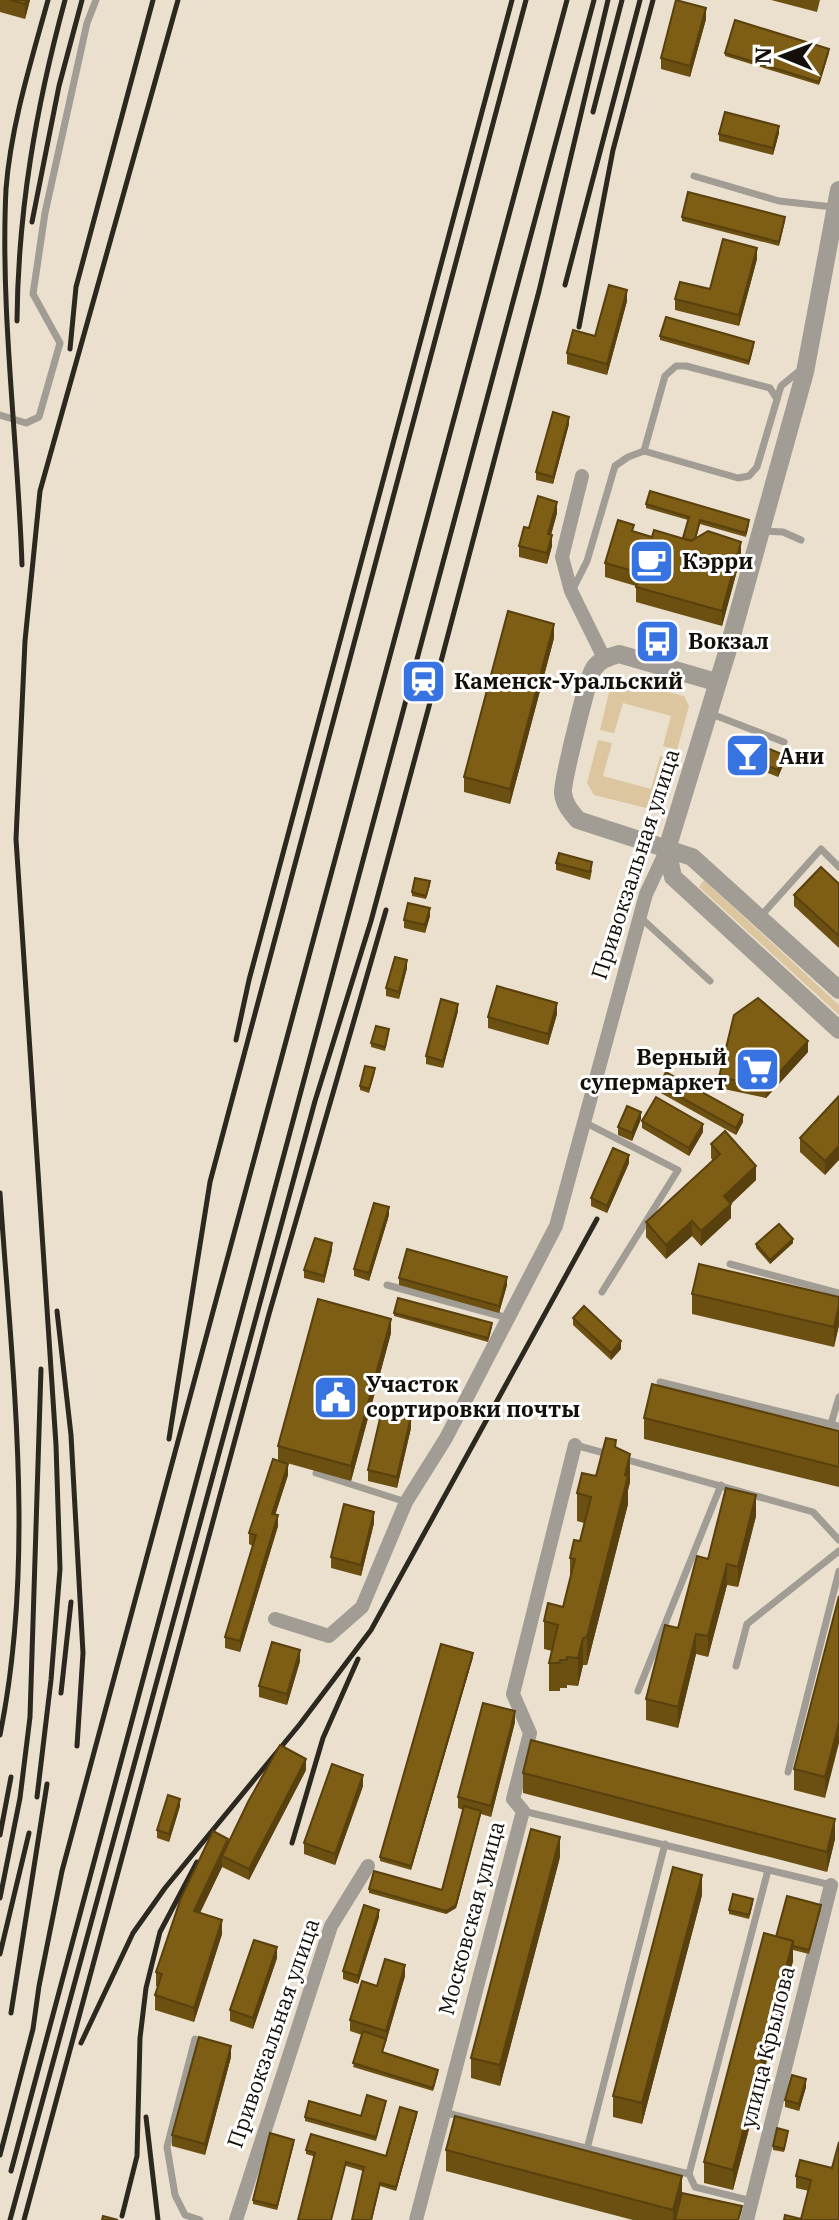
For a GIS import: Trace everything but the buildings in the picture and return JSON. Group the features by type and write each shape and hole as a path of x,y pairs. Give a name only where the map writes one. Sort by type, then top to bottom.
{"street":[{"name":"Привокзальная улица","path":"275,1619 329,1636 362,1607 406,1502 446,1438 556,1226 646,894 667,849 762,531 805,372 838,202"},
{"path":"582,476 562,557 571,591 604,658"},
{"path":"716,682 619,654 604,658 593,669 577,729 562,791 567,807 578,820 692,857 839,990"},
{"path":"667,849 673,877 839,1030"},
{"name":"Московская улица","path":"416,2220 523,1811 513,1799 530,1733 513,1694 575,1445"},
{"name":"Привокзальная улица","path":"236,2220 331,1926 368,1866"},
{"name":"улица Крылова","path":"747,2220 831,1885"}],"lane":[{"path":"0,415 26,423 39,417 60,343 33,294 45,213 87,23 96,0"},
{"path":"694,176 779,201 838,202"},
{"path":"644,451 665,376 676,366 770,388 777,399"},
{"path":"571,591 587,561 615,466 644,451 738,478 749,476 757,467 781,386 798,372 805,372"},
{"path":"762,531 783,532 801,540"},
{"path":"707,712 784,742"},
{"path":"760,917 821,849 839,867"},
{"path":"640,917 710,981"},
{"path":"584,1122 678,1170 602,1292"},
{"path":"730,1264 839,1293"},
{"path":"387,1285 508,1318"},
{"path":"660,1382 835,1425 839,1397"},
{"path":"575,1445 813,1512 839,1540"},
{"path":"316,1473 406,1502"},
{"path":"638,1691 721,1485"},
{"path":"736,1666 747,1624 839,1551"},
{"path":"788,1772 839,1571"},
{"path":"523,1811 831,1885"},
{"path":"587,2149 665,1844"},
{"path":"752,2201 695,2187 689,2174 768,1870"},
{"path":"195,2039 167,2147 175,2195 185,2215 200,2220"},
{"path":"443,2112 689,2174"}],"shaded area":[{"path":"621,680 684,696 689,706 677,750 663,746 671,716 623,703 614,733 600,730 610,688"},
{"path":"598,740 612,743 603,776 651,789 660,756 675,760 663,805 650,809 594,795 587,783"},
{"path":"704,880 839,1005 839,1015 699,887"}],"railway":[{"path":"22,565 7,329 6,189 17,117 48,0"},
{"path":"17,321 21,239 30,159 65,0"},
{"path":"32,222 59,86 82,0"},
{"path":"70,349 76,287 153,0"},
{"path":"37,1797 60,1569 56,1445 16,839 25,641 40,491 178,0"},
{"path":"236,1040 249,980 512,0"},
{"path":"169,1439 210,1182 526,0"},
{"path":"0,2155 33,2029 62,1871 567,0"},
{"path":"11,2171 594,0"},
{"path":"10,2220 315,1101 371,921 435,684 539,291 608,0"},
{"path":"593,112 622,0"},
{"path":"565,285 640,0"},
{"path":"579,327 613,150 653,0"},
{"path":"24,2220 269,1314 386,910"},
{"path":"0,1193 15,1396 19,1532 11,1668 0,1735"},
{"path":"81,2043 133,1933 165,1888 300,1724 371,1630 597,1219"},
{"path":"57,1311 71,1435 83,1653 77,1746"},
{"path":"0,1898 20,1798 30,1717 41,1369"},
{"path":"61,1693 71,1602"},
{"path":"292,1843 323,1738 358,1659"},
{"path":"0,1835 11,1777"},
{"path":"11,2013 47,1784"},
{"path":"0,1954 29,1833"},
{"path":"122,2216 137,2156 140,2038 146,1988 160,1932 197,1862"},
{"path":"146,2117 158,2220"}],"place":[{"name":"Кэрри","path":"651,561"},
{"name":"Вокзал","path":"657,641"},
{"name":"Каменск-Уральский","path":"423,681"},
{"name":"Ани","path":"748,756"},
{"name":"Верный супермаркет","path":"758,1070"},
{"name":"Участок сортировки почты","path":"335,1397"}]}
